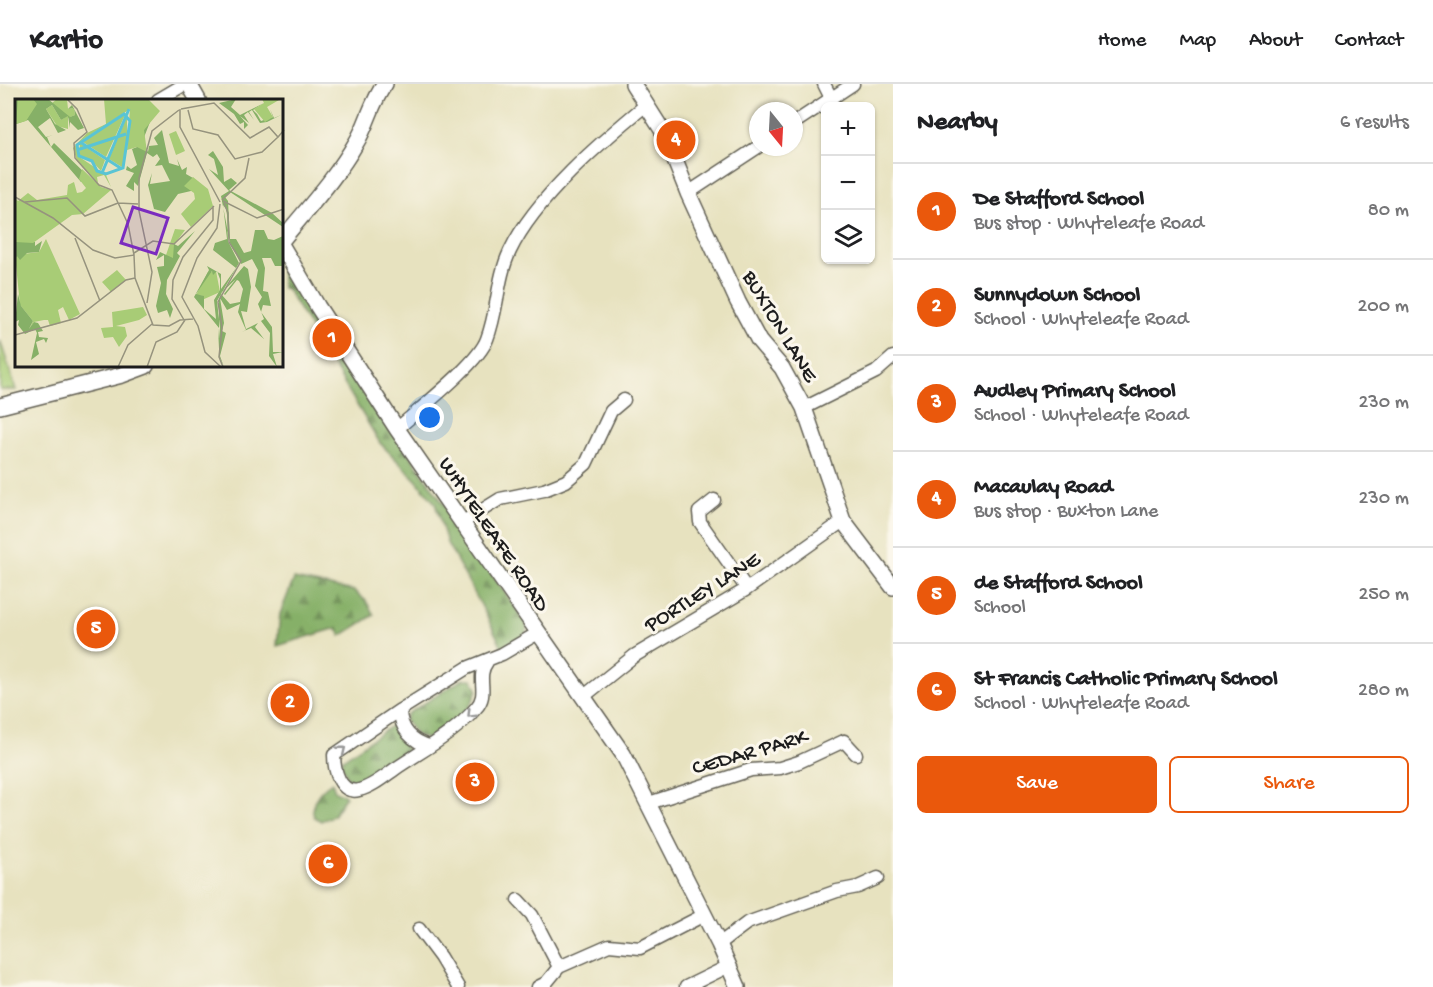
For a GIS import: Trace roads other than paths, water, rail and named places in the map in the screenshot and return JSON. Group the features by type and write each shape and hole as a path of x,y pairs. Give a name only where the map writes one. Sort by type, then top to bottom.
{"street":[{"path":"160,99 187,84 197,99"},
{"path":"284,237 345,161 358,141 375,98 385,84"},
{"name":"BUXTON LANE","path":"633,84 664,133 688,193 738,302 759,341 782,368 804,408 843,521 893,586"},
{"path":"824,84 831,98"},
{"path":"803,117 853,84"},
{"path":"397,429 480,353 493,321 510,250 528,222 549,196 609,135 647,104"},
{"path":"688,193 749,153"},
{"name":"WHYTELEAFE ROAD","path":"284,249 318,307 397,429 464,522 623,754 649,802 738,987"},
{"path":"804,408 876,372 893,357"},
{"path":"0,406 122,375 141,368"},
{"path":"464,522 500,500 566,481 586,464 611,411 624,400"},
{"path":"714,500 699,512 700,522 747,589"},
{"name":"PORTLEY LANE","path":"583,697 634,656 747,589 843,521"},
{"name":"WHYTELEAFE ROAD","path":"487,662 481,674 483,698 460,725 359,790 348,790 341,784 336,772 334,755 467,668 487,662 538,633"},
{"path":"400,710 403,727 410,736 417,743 430,746"},
{"name":"CEDAR PARK","path":"649,802 751,770 780,768 799,762 844,741 856,754"},
{"path":"719,944 747,923 837,891 858,887 878,878"},
{"path":"518,900 532,915 559,967"},
{"path":"538,987 546,983 559,967 609,945 640,948 704,915"},
{"path":"419,929 440,957 458,987"},
{"path":"686,987 729,966"}],"place":[{"name":"Macaulay Road","path":"676,140"},
{"name":"De Stafford School","path":"332,338"},
{"name":"de Stafford School","path":"96,629"},
{"name":"Sunnydown School","path":"290,703"},
{"name":"Audley Primary School","path":"475,782"},
{"name":"St Francis Catholic Primary School","path":"328,864"}]}
